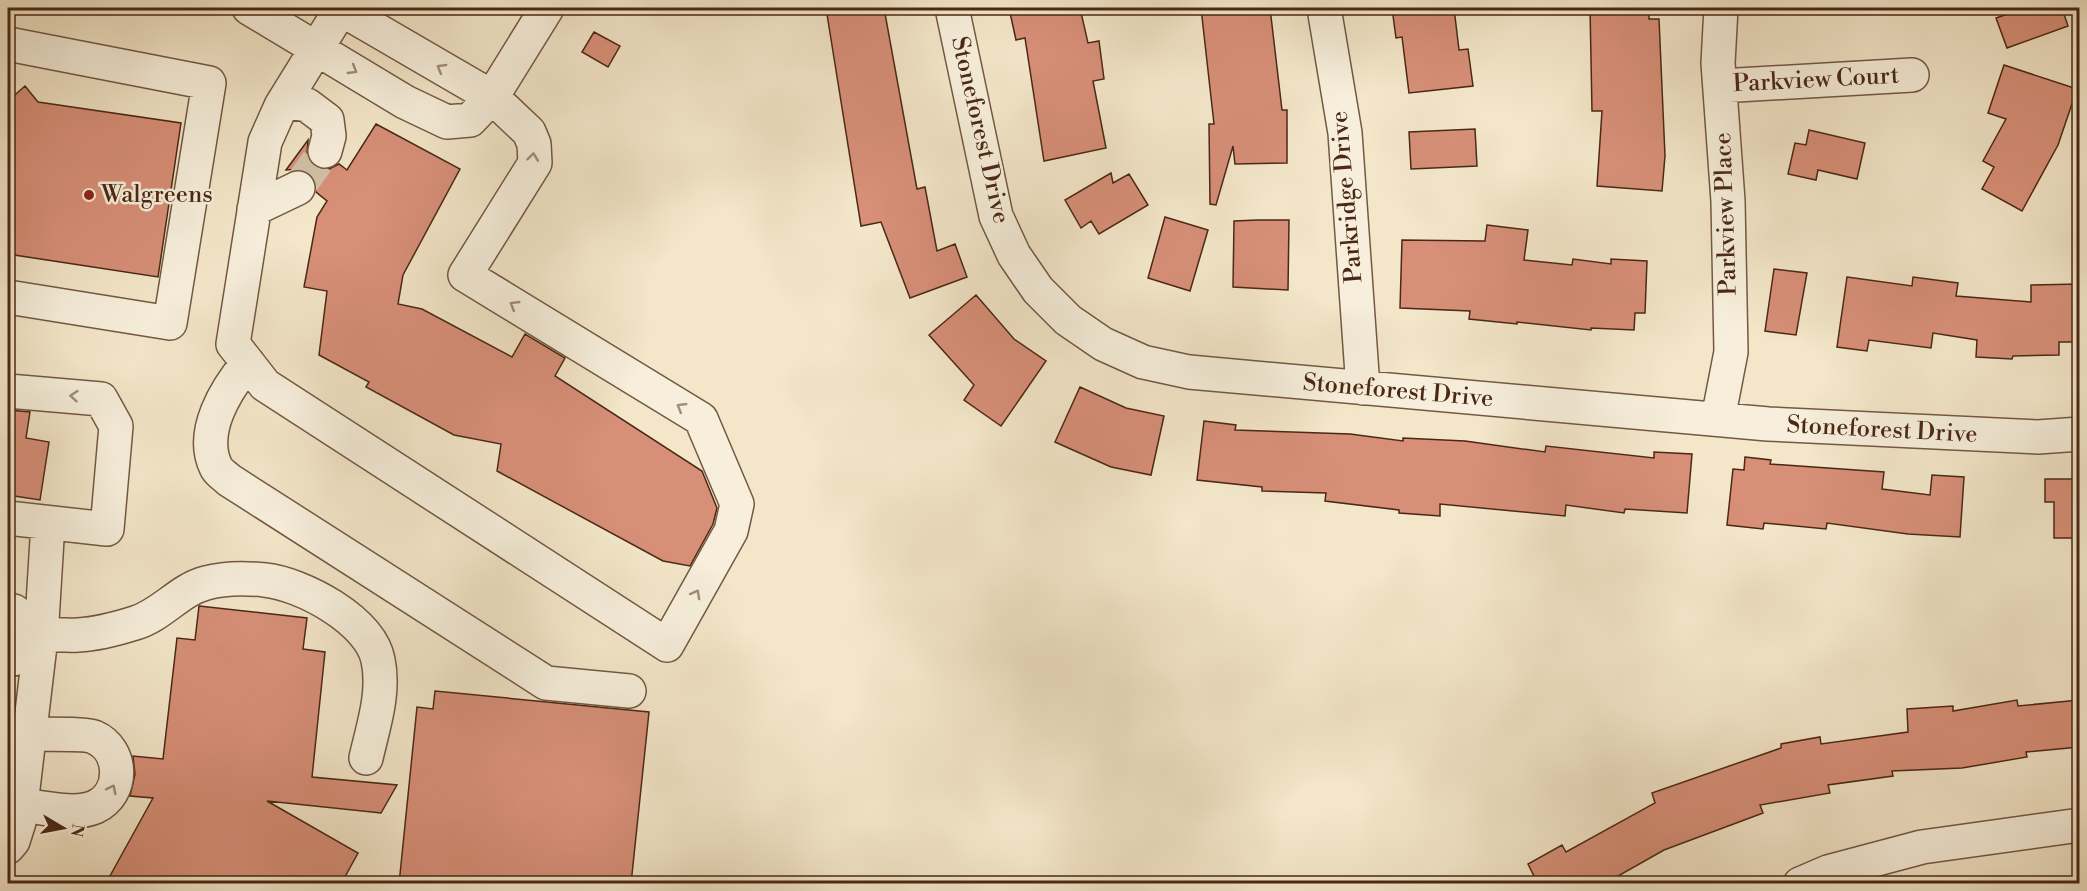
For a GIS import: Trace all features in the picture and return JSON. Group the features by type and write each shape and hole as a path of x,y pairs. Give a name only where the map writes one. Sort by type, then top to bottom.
{"street":[{"path":"249,8 405,102 447,122 470,120 492,97 547,8"},
{"path":"340,8 492,97 529,132 534,144 535,163 465,275 701,419 737,504 731,531 667,645 265,385 233,344 265,142 284,101 340,8"},
{"name":"Stoneforest Drive","path":"952,8 996,216 1020,264 1038,290 1068,320 1103,344 1143,362 1189,372 1718,419 2038,437 2079,434"},
{"name":"Parkridge Drive","path":"1324,8 1345,134 1363,388"},
{"name":"Parkview Place","path":"1718,419 1731,352 1728,201 1720,86 1721,8"},
{"path":"8,44 209,83 170,322 8,297"},
{"name":"Parkview Court","path":"1720,86 1912,75"},
{"path":"284,101 307,105 327,120 329,136 326,152"},
{"path":"254,209 298,188"},
{"path":"248,363 229,386 216,418 210,443 216,468 229,480 546,683 629,691"},
{"path":"8,391 101,399 116,426 106,529 8,518"},
{"path":"8,847 14,841 21,805 23,727 41,637 48,523"},
{"path":"8,659 13,659 41,637 112,630 142,621 185,591 208,582 227,579 265,580 305,592 345,616 372,641 378,659 380,679 378,704 366,758"},
{"path":"8,610 14,610 41,637"},
{"path":"21,805 82,810 94,807 105,800 117,777 117,765 112,752 103,742 93,737 23,727"},
{"path":"1800,884 1828,872 1922,847 2079,825"}],"building":[{"path":"826,8 884,8 917,189 925,187 937,251 955,244 967,277 910,298 881,222 861,226"},
{"path":"1009,8 1080,8 1088,43 1099,41 1104,79 1093,81 1106,148 1044,161 1025,38 1016,40"},
{"path":"1201,8 1270,8 1282,110 1287,110 1287,163 1235,164 1233,146 1216,205 1210,204 1209,124 1214,124"},
{"path":"1392,8 1454,8 1459,50 1468,49 1473,86 1409,93 1402,37 1396,38"},
{"path":"1590,8 1649,8 1649,19 1659,19 1665,156 1662,191 1597,186 1602,111 1592,111"},
{"path":"2025,8 2062,8 2068,26 2007,48 1996,18"},
{"path":"594,32 620,46 608,67 582,52"},
{"path":"2004,65 2077,89 2058,145 2022,211 1982,189 1994,167 1983,161 2006,119 1988,113"},
{"name":"Walgreens","path":"25,86 38,102 181,123 158,277 8,254 8,101"},
{"path":"376,124 460,169 403,275 398,304 422,309 512,357 525,334 565,358 555,376 702,471 717,508 713,524 690,566 663,561 497,471 501,444 454,435 366,387 369,382 319,355 327,291 304,287 317,217 327,201 316,192 315,180 309,173 300,169 286,170 308,140 307,155 312,165 320,169 329,169 339,164 347,170"},
{"path":"1475,129 1477,166 1411,169 1409,132"},
{"path":"1809,130 1865,143 1857,179 1818,170 1816,180 1788,174 1795,143 1806,145"},
{"path":"1111,173 1113,183 1129,174 1148,205 1099,234 1091,221 1081,228 1065,200"},
{"path":"1165,217 1208,230 1190,291 1148,278"},
{"path":"1289,220 1288,290 1233,287 1234,221"},
{"path":"1487,225 1528,230 1524,260 1572,265 1573,259 1611,264 1611,259 1647,261 1645,313 1635,313 1634,330 1591,328 1591,330 1469,319 1470,311 1400,308 1402,240 1485,241"},
{"path":"1774,269 1807,273 1796,335 1765,331"},
{"path":"1847,277 1912,286 1913,277 1958,283 1956,296 2031,302 2031,285 2079,284 2079,342 2059,342 2059,355 2013,356 2012,359 1976,357 1977,340 1933,333 1931,348 1869,340 1867,351 1837,347"},
{"path":"976,295 1014,339 1046,361 1001,426 964,400 974,385 929,335"},
{"path":"1080,387 1126,408 1164,416 1151,475 1111,467 1055,442"},
{"path":"8,410 30,412 26,438 49,442 40,500 8,495"},
{"path":"1204,421 1236,425 1235,430 1350,434 1403,441 1403,438 1465,441 1545,452 1546,446 1654,458 1654,452 1692,454 1687,513 1625,509 1624,513 1566,505 1565,516 1440,504 1440,516 1399,513 1399,510 1325,501 1326,493 1262,491 1262,487 1197,480"},
{"path":"1745,457 1771,460 1770,464 1884,472 1882,489 1930,495 1932,475 1964,477 1960,537 1908,534 1827,523 1826,529 1764,523 1763,529 1727,525 1733,469 1744,470"},
{"path":"2045,479 2079,479 2079,538 2054,538 2054,502 2045,502"},
{"path":"199,606 307,618 303,649 325,652 312,777 397,785 381,813 267,801 358,853 341,884 123,884 110,876 153,798 130,796 135,774 133,756 163,759 177,638 195,640"},
{"path":"435,691 649,712 631,884 399,884 417,707 433,709"},
{"path":"2017,700 2018,706 2079,700 2079,747 2026,752 2027,757 1962,768 1892,771 1893,776 1828,785 1830,793 1760,805 1763,813 1664,850 1604,884 1538,884 1528,864 1562,845 1566,852 1655,803 1652,793 1781,748 1781,744 1820,737 1821,744 1908,732 1907,709 1953,706 1953,711"}],"tunnel":[{"path":"298,188 325,151"}],"place":[{"name":"Walgreens","path":"89,195"}]}
